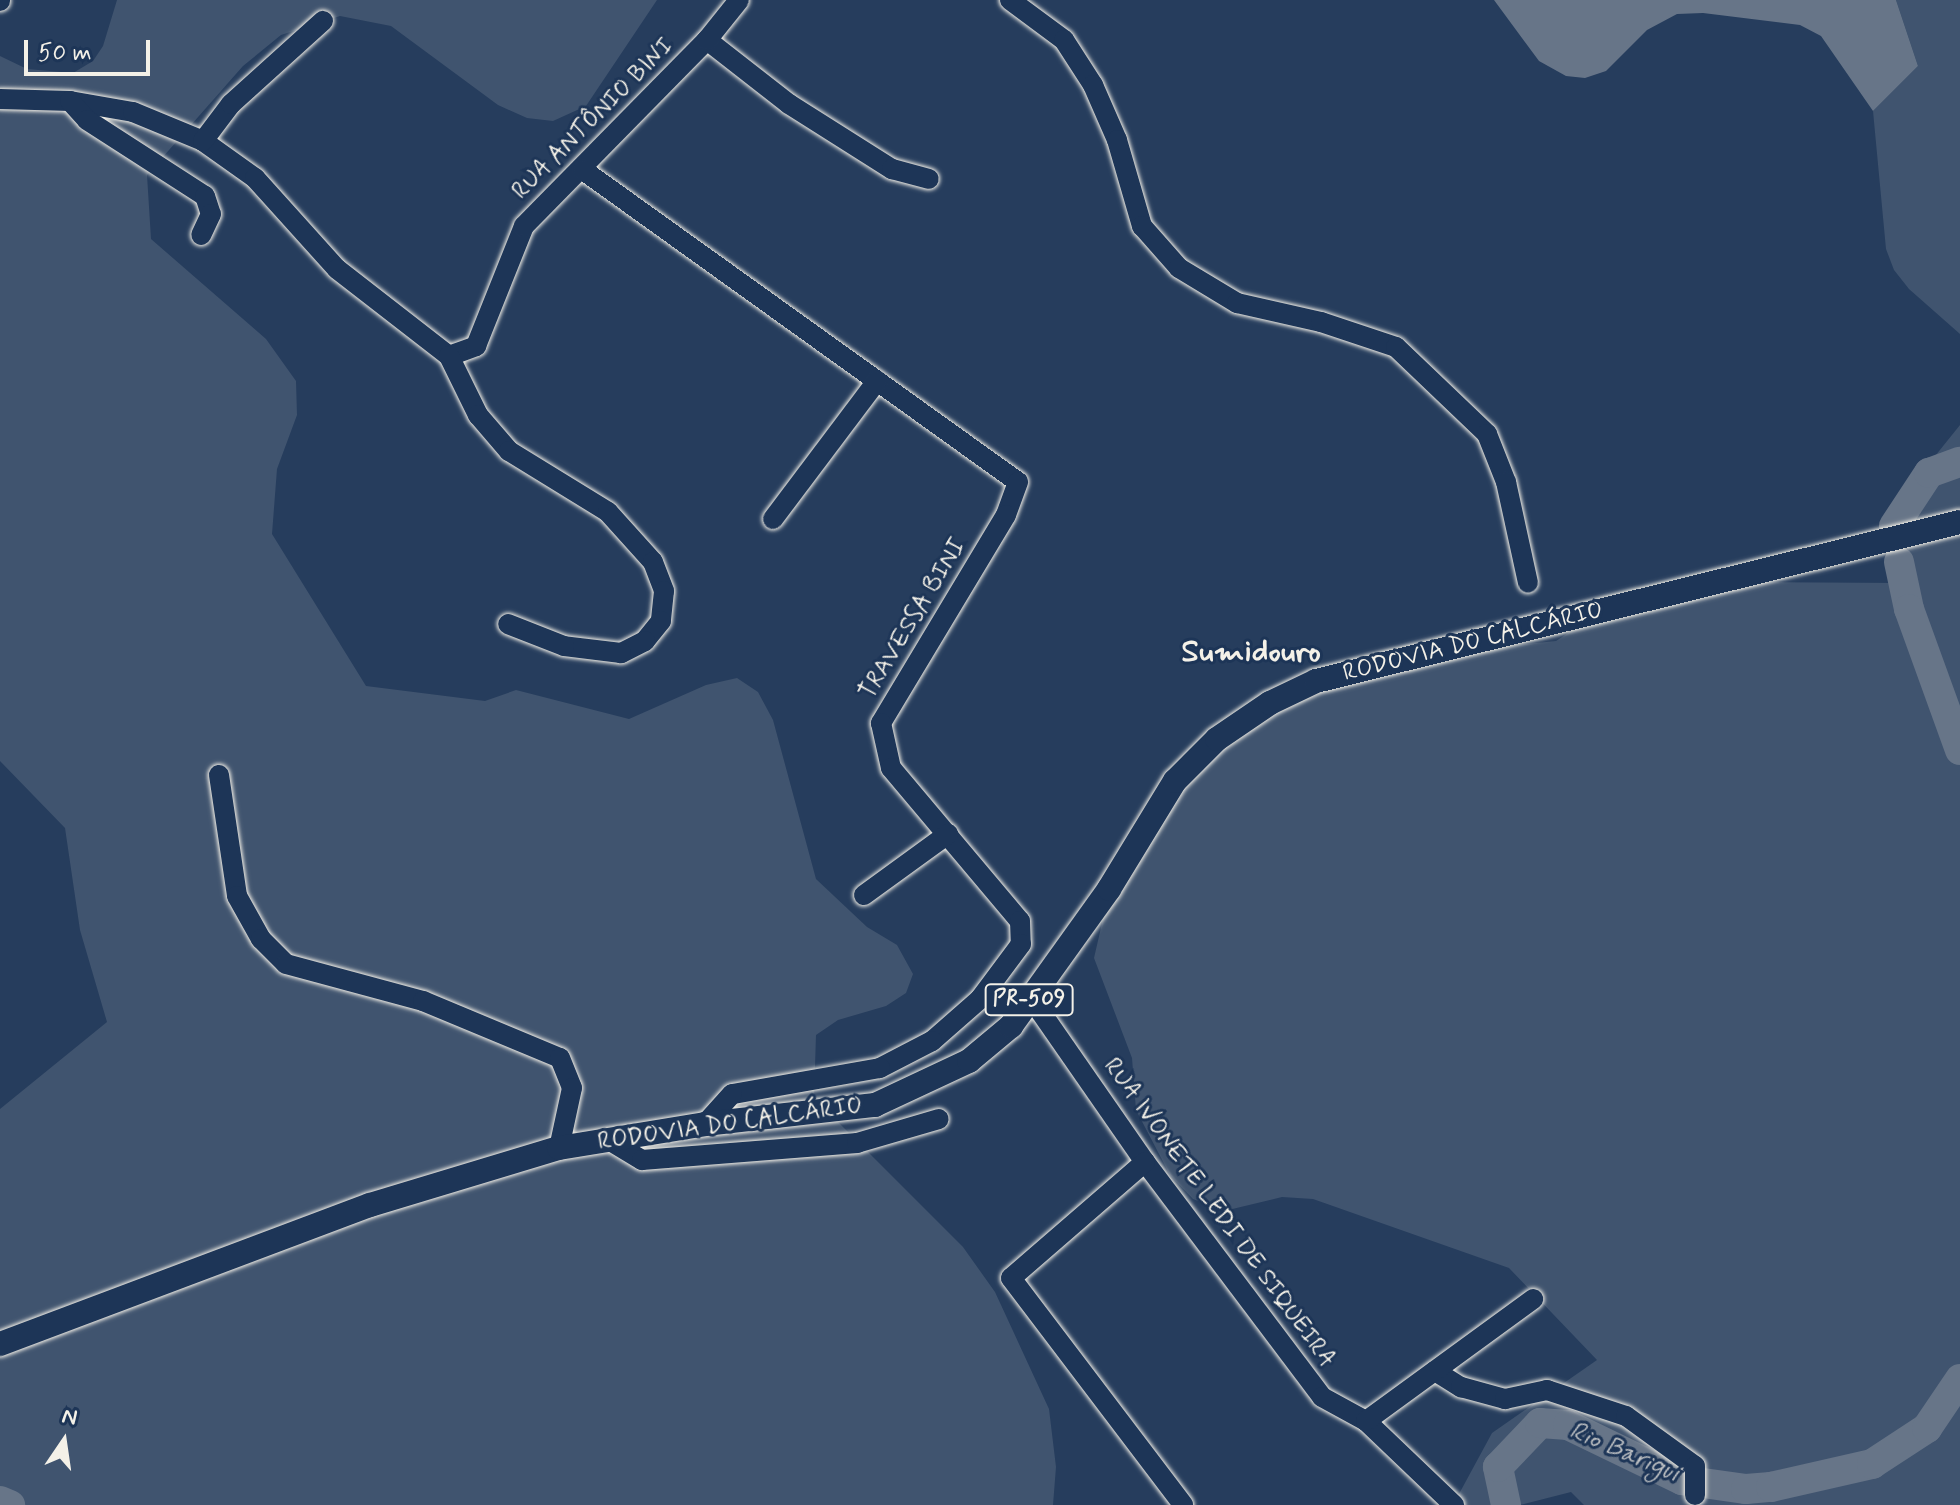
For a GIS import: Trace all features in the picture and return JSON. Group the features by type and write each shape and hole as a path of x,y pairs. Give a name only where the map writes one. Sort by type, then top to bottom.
{"main road":[{"name":"RODOVIA DO CALCÁRIO","path":"0,1344 370,1205 559,1148 705,1124 875,1105 969,1061 1011,1026 1109,889 1175,781 1217,739 1270,703 1316,681 1960,522"}],"street":[{"name":"RUA ANTÔNIO BINI","path":"449,356 476,346 524,226 583,170 707,40 739,0"},
{"path":"1010,0 1064,40 1093,85 1117,140 1142,226 1179,268 1237,303 1321,322 1396,347 1487,434 1506,482 1528,583"},
{"path":"203,141 231,104 323,21"},
{"path":"707,40 789,104 892,169 929,179"},
{"path":"0,99 70,101 133,112 203,141 255,178 337,269 449,356 478,415 509,451 608,512 653,562 664,591 661,621 645,641 621,653 564,646 508,624"},
{"path":"70,101 87,120 205,196 211,214 201,235"},
{"name":"TRAVESSA BINI","path":"583,170 1018,482 1006,515 881,723 891,768 1020,921 1021,944 980,999 932,1041 880,1068 732,1094 705,1124"},
{"path":"773,519 877,381"},
{"path":"219,775 237,896 261,939 286,964 423,1001 560,1058 572,1088 559,1148"},
{"path":"864,895 948,834"},
{"name":"RUA IVONETE LEDI DE SIQUEIRA","path":"1031,998 1145,1162 1322,1397 1366,1421 1454,1505"},
{"path":"607,1139 642,1160 857,1143 939,1119"},
{"path":"1145,1162 1011,1278 1183,1505"},
{"path":"1366,1421 1533,1299"},
{"path":"1435,1371 1461,1387 1505,1399 1547,1390 1626,1416 1695,1466 1695,1495"}],"shaded area":[{"path":"117,0 657,0 586,106 553,121 527,118 498,105 391,26 340,16 281,35 243,66 147,175 151,239 266,339 296,381 297,415 277,469 272,534 366,686 485,701 516,690 629,719 706,685 737,678 758,692 773,720 816,879 867,927 897,945 913,974 906,993 886,1006 838,1020 816,1035 814,1098 963,1247 995,1292 1049,1409 1056,1467 1053,1505 0,1505 0,1109 107,1022 80,930 65,828 0,761 0,56 27,69 73,73 93,61 103,46"},
{"path":"1494,0 1896,0 1918,66 1873,111 1821,36 1800,25 1703,13 1677,14 1647,30 1606,71 1585,78 1566,76 1539,61"},
{"path":"1896,0 1960,0 1960,334 1909,289 1894,270 1886,249 1873,111 1918,66"},
{"path":"1960,425 1960,1505 1584,1505 1571,1492 1520,1505 1453,1505 1492,1433 1597,1360 1509,1268 1313,1199 1282,1197 1224,1211 1193,1199 1170,1175 1136,1110 1132,1058 1094,958 1106,906 1155,810 1240,731 1296,698 1505,646 1556,641 1588,620 1733,582 1901,583 1923,471"}],"waterway":[{"name":"Rio Barigui","path":"1894,526 1929,473 1960,462"},
{"name":"Rio Barigui","path":"1899,562 1909,609 1960,750"},
{"name":"Rio Barigui","path":"1506,1505 1498,1467 1540,1423 1568,1425 1682,1480 1746,1489 1771,1487 1872,1464 1927,1428 1960,1379"},
{"name":"Rio Barigui","path":"0,1501 10,1505"}],"district":[{"name":"Sumidouro","path":"1251,652"}]}
